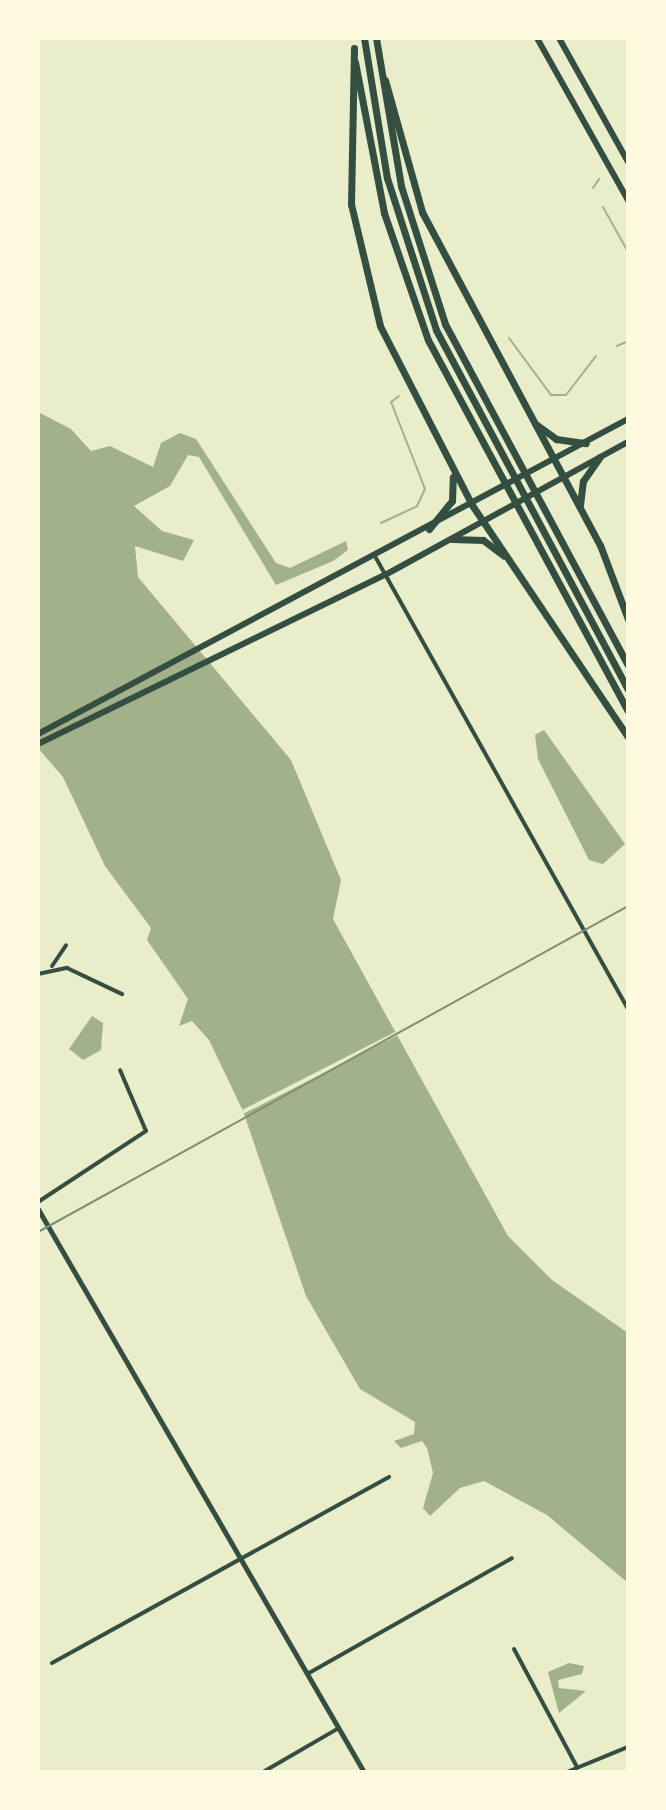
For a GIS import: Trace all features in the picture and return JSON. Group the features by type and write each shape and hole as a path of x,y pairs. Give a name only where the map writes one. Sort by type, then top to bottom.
{"highway":[{"path":"352,38 376,180 402,272 437,360 492,467 628,711"},
{"path":"364,38 387,178 432,320 476,416 628,689"},
{"path":"376,40 422,212 552,462 580,507 628,619"},
{"path":"376,40 418,248 458,353 628,665"},
{"path":"354,48 349,175 359,258 387,342 472,505 486,521 628,737"},
{"path":"530,416 552,437 586,443"},
{"path":"580,507 583,481 600,457"},
{"path":"429,529 454,496 451,467"},
{"path":"452,539 489,543 514,567"}],"main road":[{"path":"537,38 628,200"},
{"path":"559,38 628,162"},
{"path":"619,186 628,181"},
{"path":"38,734 376,558 628,419"},
{"path":"38,744 232,645 385,575 628,442"}],"street":[{"path":"376,558 628,1009"},
{"path":"38,974 52,966 66,945"},
{"path":"52,966 122,994"},
{"path":"38,1202 146,1131 120,1070"},
{"path":"38,1209 243,1558 364,1772"},
{"path":"52,1663 389,1477"},
{"path":"309,1673 512,1558"},
{"path":"514,1649 577,1767"},
{"path":"263,1772 339,1728"},
{"path":"567,1772 628,1747"}],"shaded area":[{"path":"38,412 71,429 91,451 110,446 153,467 161,443 180,433 196,439 276,563 290,568 346,541 348,550 333,561 276,585 199,457 188,455 170,486 134,506 162,531 194,540 183,561 135,546 138,577 291,760 341,880 333,919 508,1236 552,1280 628,1333 628,1583 547,1515 484,1481 460,1488 430,1516 423,1508 433,1473 427,1448 422,1441 401,1448 394,1441 414,1434 415,1422 360,1389 306,1296 243,1111 209,1040 192,1021 179,1026 188,999 147,940 151,928 105,866 63,777 38,748"},
{"path":"544,730 625,844 603,864 589,860 538,759 535,735"},
{"path":"92,1016 103,1023 101,1050 83,1060 69,1049"},
{"path":"569,1663 584,1666 582,1674 558,1680 559,1688 586,1691 559,1713 548,1672"}],"pier":[{"path":"401,1029 403,1033 240,1116 238,1112"}],"waterway":[{"path":"593,188 599,179"},
{"path":"603,207 628,252"},
{"path":"509,338 551,395 566,395 596,356"},
{"path":"617,346 628,341"},
{"path":"381,523 417,506 425,489 391,402 399,396"}],"railway":[{"path":"38,1232 628,906"}]}
